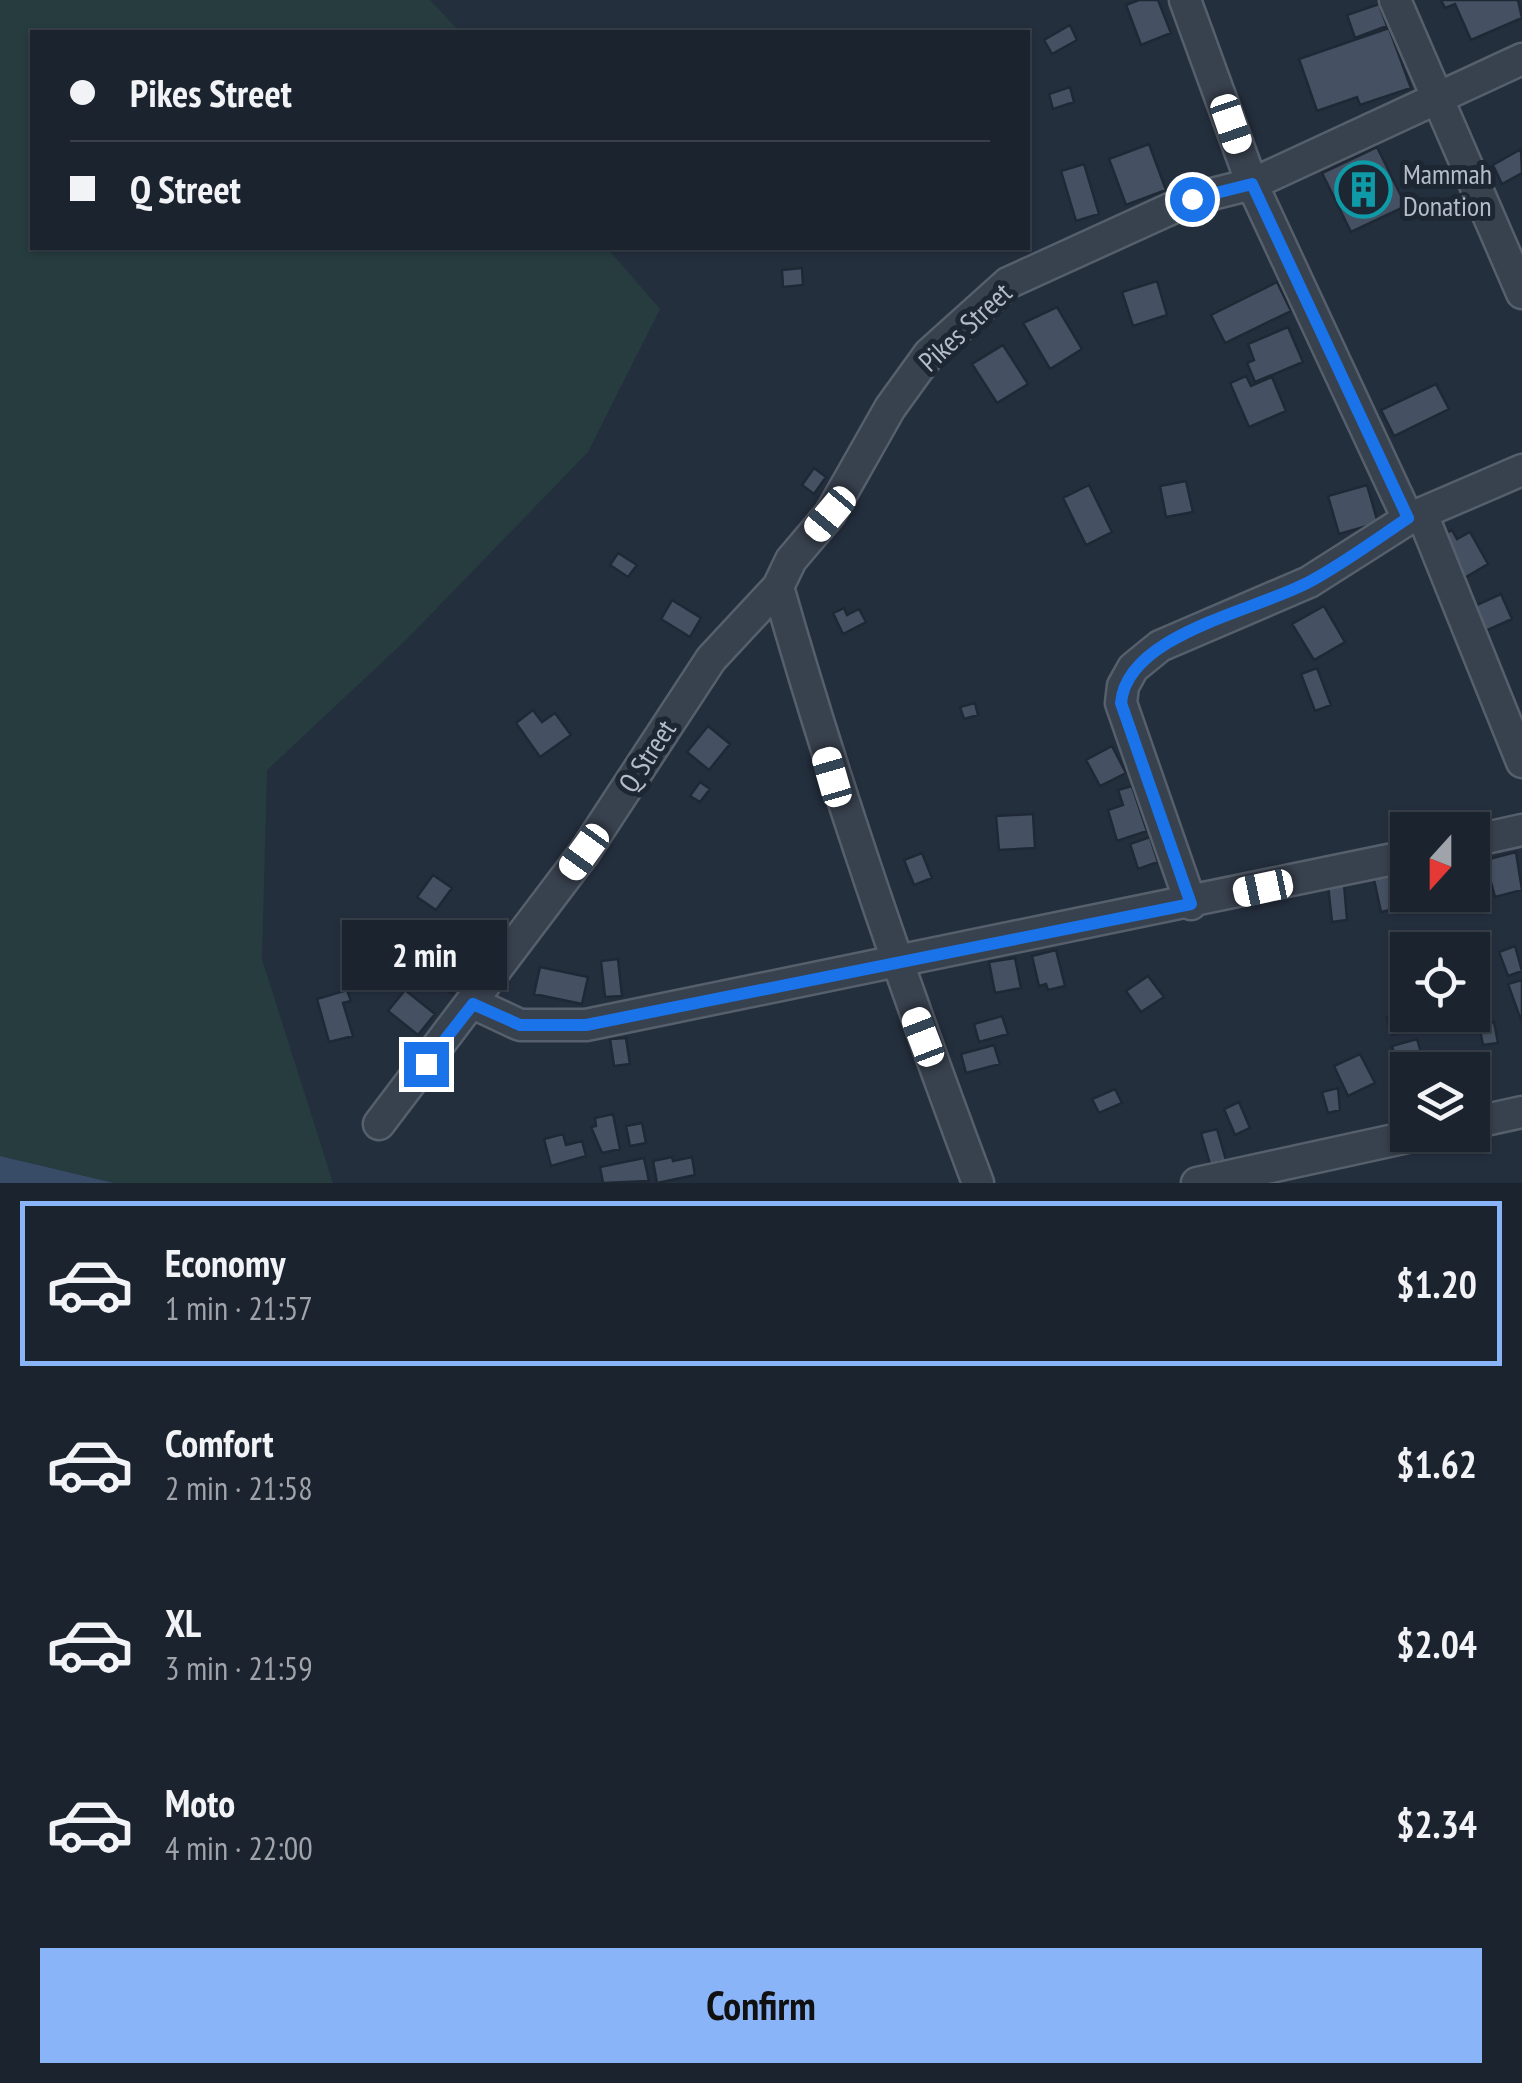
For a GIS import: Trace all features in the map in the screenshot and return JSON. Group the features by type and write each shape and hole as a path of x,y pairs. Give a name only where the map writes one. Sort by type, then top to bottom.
{"street":[{"path":"1185,0 1252,184 1414,516 1522,762"},
{"path":"1396,0 1434,97 1516,261 1522,293"},
{"name":"Pikes Street","path":"778,587 791,560 830,514 890,408 929,354 1008,283 1192,199 1252,184 1522,59"},
{"path":"1191,904 1121,703 1122,686 1132,668 1160,646 1309,582 1414,516 1522,470"},
{"path":"778,587 832,777 895,964 978,1183"},
{"name":"Q Street","path":"379,1124 584,852 711,659 778,587"},
{"path":"1490,837 1522,830"},
{"path":"473,1004 520,1025 586,1025 1191,904 1390,860"},
{"path":"1490,1118 1522,1112"},
{"path":"1197,1183 1323,1170 1390,1145"}],"green space":[{"path":"0,0 430,0 458,30 30,30 30,250 609,250 660,309 588,452 408,638 267,770 262,959 333,1183 114,1183 0,1156"}],"water":[{"path":"0,1156 114,1183 0,1183"}],"building":[{"path":"1158,0 1171,33 1141,45 1126,5"},
{"path":"1441,0 1518,0 1522,18 1471,40 1455,4 1445,8"},
{"path":"1379,4 1387,26 1355,38 1347,15"},
{"path":"1070,25 1077,40 1052,54 1044,40"},
{"path":"1389,28 1411,88 1360,105 1357,97 1317,111 1299,59"},
{"path":"1070,87 1074,102 1053,109 1049,94"},
{"path":"1149,144 1166,190 1126,205 1109,159"},
{"name":"Mammah Donation","path":"1377,147 1406,206 1351,232 1322,173"},
{"path":"1521,149 1522,173 1502,184 1493,165"},
{"path":"1084,164 1099,214 1076,221 1061,171"},
{"path":"802,268 803,285 783,287 782,270"},
{"path":"1157,281 1167,315 1133,326 1122,292"},
{"path":"1277,282 1291,311 1225,343 1211,315"},
{"path":"1057,307 1082,349 1050,369 1023,323"},
{"path":"1288,327 1303,362 1255,382 1247,363 1254,360 1248,344"},
{"path":"1003,345 1028,384 997,403 972,364"},
{"path":"1246,376 1251,386 1272,377 1286,411 1249,427 1230,383"},
{"path":"1436,384 1449,409 1394,436 1381,410"},
{"path":"814,468 826,477 814,494 802,485"},
{"path":"1186,481 1193,512 1166,517 1160,486"},
{"path":"1089,485 1112,532 1086,545 1063,498"},
{"path":"1367,485 1378,523 1339,534 1328,496"},
{"path":"1452,530 1457,539 1470,532 1488,564 1461,580 1437,538"},
{"path":"618,553 637,565 628,577 610,565"},
{"path":"1501,594 1512,619 1481,633 1470,608"},
{"path":"672,600 701,618 690,637 661,619"},
{"path":"1324,606 1345,642 1314,660 1292,624"},
{"path":"844,608 847,615 859,609 866,622 843,634 833,613"},
{"path":"1317,668 1331,705 1315,711 1301,674"},
{"path":"975,703 978,715 964,719 960,707"},
{"path":"533,710 542,722 555,713 571,735 540,757 516,723"},
{"path":"708,726 730,744 709,770 687,752"},
{"path":"1112,746 1126,773 1100,786 1086,760"},
{"path":"700,782 710,789 700,802 690,796"},
{"path":"1132,786 1147,831 1117,841 1108,810 1123,805 1118,790"},
{"path":"1033,814 1035,848 999,850 996,816"},
{"path":"1150,837 1158,862 1138,869 1130,844"},
{"path":"1516,852 1522,890 1495,897 1490,859"},
{"path":"922,853 932,878 914,885 904,860"},
{"path":"1390,872 1390,910 1381,912 1373,875"},
{"path":"433,875 452,888 436,910 417,897"},
{"path":"1344,884 1347,920 1332,922 1328,885"},
{"path":"412,922 438,944 470,960 453,994 438,986 442,978 425,970 430,960 405,932"},
{"path":"1515,946 1522,971 1508,976 1499,952"},
{"path":"1056,950 1065,986 1048,990 1046,984 1039,986 1032,956"},
{"path":"1015,958 1021,988 995,993 989,962"},
{"path":"618,959 622,996 605,997 601,961"},
{"path":"540,967 588,977 582,1004 534,994"},
{"path":"1148,976 1164,997 1141,1012 1126,991"},
{"path":"1522,980 1522,1023 1508,984"},
{"path":"347,990 351,1001 343,1003 353,1036 329,1042 317,999"},
{"path":"405,990 435,1014 418,1035 388,1011"},
{"path":"1002,1016 1008,1034 979,1042 974,1024"},
{"path":"1494,1022 1498,1043 1483,1045 1480,1032 1490,1032 1490,1023"},
{"path":"626,1038 630,1064 614,1066 610,1039"},
{"path":"1417,1039 1421,1052 1394,1052 1392,1046"},
{"path":"994,1045 1000,1064 966,1073 961,1054"},
{"path":"1360,1054 1375,1083 1348,1096 1334,1066"},
{"path":"1338,1088 1340,1110 1328,1113 1322,1092"},
{"path":"1115,1089 1122,1103 1099,1113 1092,1099"},
{"path":"1239,1102 1250,1128 1235,1135 1224,1109"},
{"path":"613,1114 620,1149 602,1153 591,1127 596,1126 595,1118"},
{"path":"642,1123 646,1143 630,1146 626,1126"},
{"path":"1217,1129 1226,1160 1210,1164 1201,1133"},
{"path":"563,1134 566,1145 582,1141 586,1156 551,1166 544,1139"},
{"path":"672,1157 673,1161 692,1157 695,1175 657,1183 653,1161"},
{"path":"644,1158 649,1181 603,1183 600,1167"}],"place":[{"name":"Mammah Donation","path":"1364,190"}],"route":[{"path":"426,1064 473,1004 520,1025 586,1025 1191,904 1121,703 1122,686 1132,668 1160,646 1309,582 1408,518 1252,184 1192,199"}]}
